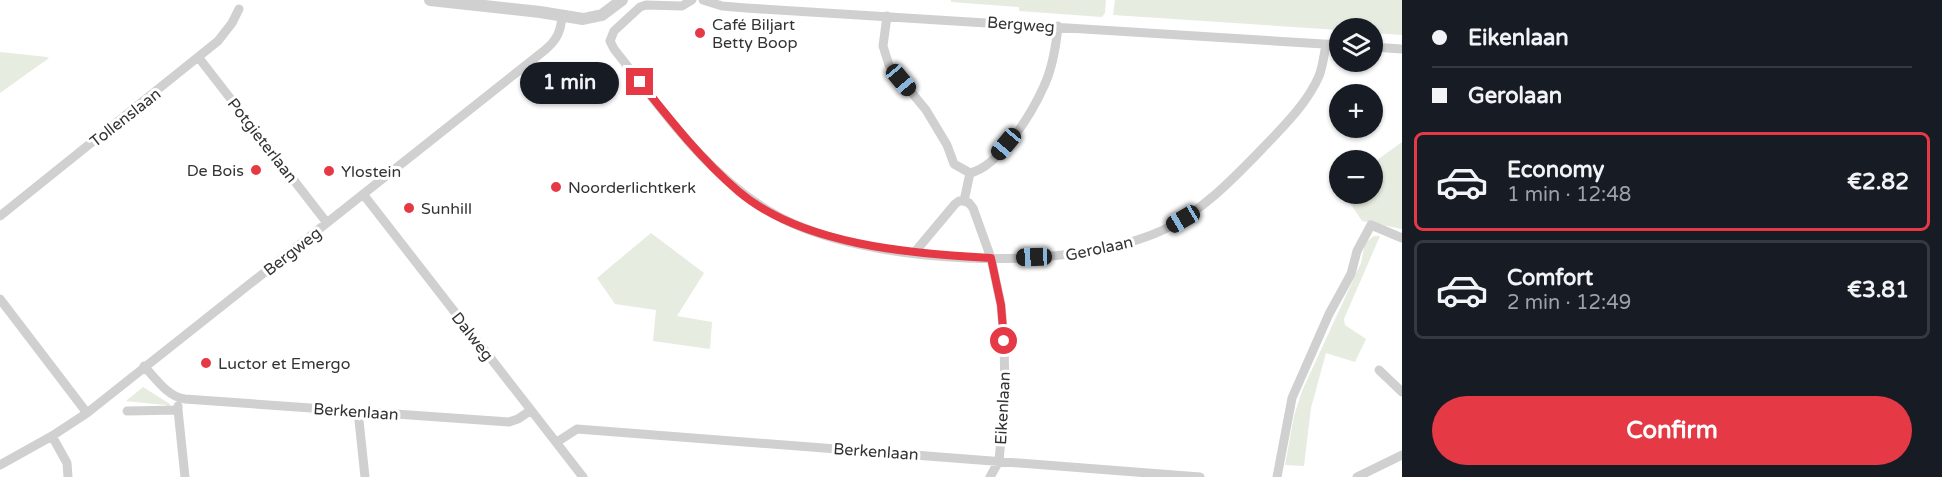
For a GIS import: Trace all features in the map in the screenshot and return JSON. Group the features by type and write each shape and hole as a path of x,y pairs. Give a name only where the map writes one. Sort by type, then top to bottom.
{"street":[{"path":"430,0 583,19 602,15 622,0"},
{"name":"Gerolaan","path":"692,0 682,6 646,5 640,7 614,31 610,41 694,149 740,193 776,215 816,232 863,245 914,253 991,258 1055,257 1127,244 1164,230 1202,205 1249,162 1308,97 1320,74 1326,45"},
{"name":"Bergweg","path":"704,0 722,6 1326,45"},
{"name":"Tollenslaan","path":"0,216 199,58 218,41 232,23 239,9"},
{"name":"Bergweg","path":"0,465 87,413 546,50 558,35 562,16"},
{"path":"887,16 883,46 889,65 926,110 947,145 954,164 970,173 980,170 992,161 1021,127 1045,85 1052,64 1058,26"},
{"path":"1383,48 1402,49"},
{"name":"Potgieterlaan","path":"199,58 327,223"},
{"path":"914,253 955,204 964,201 970,173"},
{"name":"Dalweg","path":"363,194 583,477"},
{"name":"Eikenlaan","path":"964,201 973,208 991,258 1001,305 1005,394 999,461 990,477"},
{"path":"1277,477 1292,398 1329,314 1351,274 1364,236 1371,225 1402,238"},
{"path":"0,299 87,413"},
{"path":"144,366 178,399 185,477"},
{"path":"1379,370 1402,392"},
{"name":"Berkenlaan","path":"178,399 509,422 531,410"},
{"path":"126,411 178,410"},
{"path":"358,411 365,477"},
{"name":"Berkenlaan","path":"556,442 577,429 1200,477"},
{"path":"52,436 67,463 68,477"},
{"path":"1357,477 1402,455"}],"shaded area":[{"path":"951,0 1106,0 1105,13 1102,17 1019,11 1019,7 951,2"},
{"path":"1115,0 1402,0 1402,35 1383,34 1383,18 1329,18 1329,29 1113,15"},
{"path":"0,52 47,57 49,58 0,93"},
{"path":"1402,142 1402,229 1362,221 1351,204 1383,204 1383,156"},
{"path":"651,233 704,273 677,316 712,322 710,349 653,341 656,310 615,304 597,278"},
{"path":"1374,236 1380,236 1344,319 1345,325 1366,339 1355,362 1326,353 1311,408 1304,466 1285,465 1294,416 1302,391 1361,263 1365,243"},
{"path":"143,387 170,404 170,408 165,405 126,401"}],"place":[{"name":"Café Biljart Betty Boop","path":"700,33"},
{"name":"De Bois","path":"256,170"},
{"name":"Ylostein","path":"329,171"},
{"name":"Noorderlichtkerk","path":"556,187"},
{"name":"Sunhill","path":"409,208"},
{"name":"Luctor et Emergo","path":"206,363"}],"route":[{"path":"640,82 694,149 740,193 776,215 816,232 863,245 914,253 991,258 1001,305 1004,341"}]}
